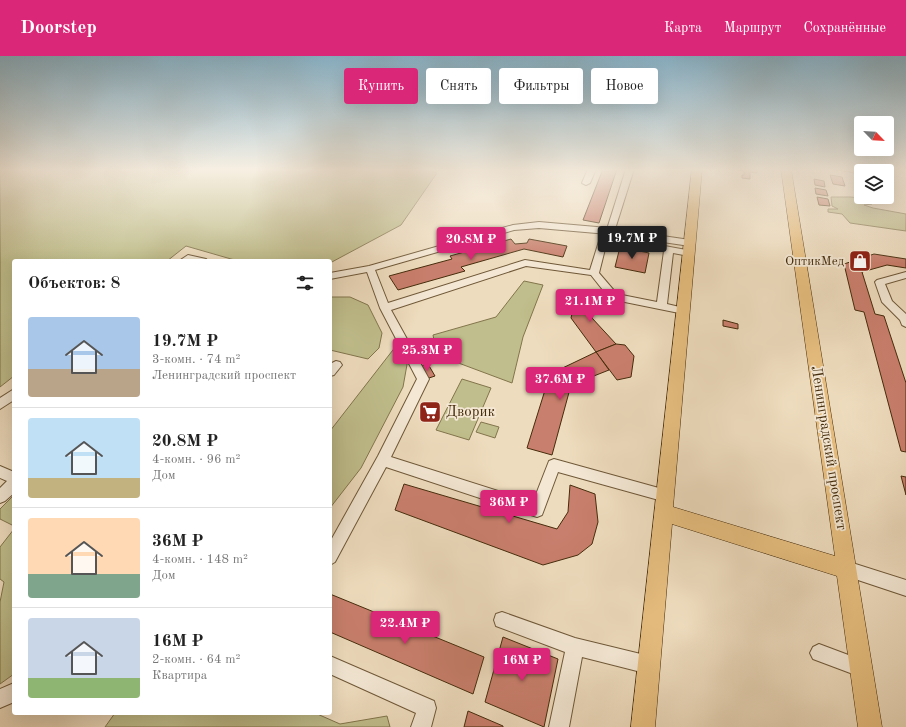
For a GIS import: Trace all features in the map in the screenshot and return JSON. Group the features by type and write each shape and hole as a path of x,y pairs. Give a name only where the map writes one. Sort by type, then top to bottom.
{"main road":[{"path":"643,727 694,200"},
{"name":"Ленинградский проспект","path":"791,200 870,727"},
{"path":"665,504 846,569"}],"street":[{"path":"612,226 620,200"},
{"path":"332,276 370,269 513,228 539,225 608,231 690,248"},
{"path":"594,273 604,238 669,250 690,248"},
{"path":"662,306 669,250"},
{"path":"385,308 525,263 594,273 614,297 684,311"},
{"path":"332,553 383,460 423,379 385,308 370,269"},
{"path":"906,275 880,282 887,302 905,319 906,323"},
{"path":"0,404 12,395"},
{"path":"383,460 537,510 554,465 665,504"},
{"path":"0,472 12,477"},
{"path":"0,497 12,486"},
{"path":"846,569 906,588"},
{"path":"502,620 575,647 649,665"},
{"path":"559,727 575,647"},
{"path":"819,653 861,668"},
{"path":"332,666 427,708 421,727"},
{"path":"0,699 12,693"}],"shaded area":[{"path":"0,200 418,200 401,225 332,262 332,259 231,259 186,246 170,259 12,259 12,378 0,387"},
{"path":"831,200 854,200 854,204 872,204 864,205 906,214 906,231 850,223 842,214 828,212 828,209 838,209 832,206"},
{"path":"524,281 543,285 523,337 512,383 437,355 433,335 496,317"},
{"path":"332,297 350,297 368,305 382,333 379,348 368,359 332,350"},
{"path":"396,346 408,359 403,387 361,468 332,505 332,428"},
{"path":"462,379 491,388 469,440 436,430"},
{"path":"481,422 499,427 495,438 476,432"},
{"path":"12,497 12,525 0,519 0,509"},
{"path":"12,532 12,675 0,684 0,602 4,582 0,579 0,547"},
{"path":"114,715 320,715 340,724 387,716 390,727 105,727"}],"building":[{"path":"591,200 607,200 599,223 583,220"},
{"path":"818,200 828,200 830,206 819,205"},
{"path":"511,239 515,244 527,243 529,239 567,246 563,257 524,249 461,267 465,271 398,290 389,276 452,259 450,256"},
{"path":"620,247 649,253 645,273 615,267"},
{"path":"874,254 906,259 906,268 887,265 862,272 875,314 884,316 906,383 906,452 901,451 864,312 855,310 844,264"},
{"path":"577,293 597,297 592,318 616,344 596,352 571,318"},
{"path":"723,320 738,324 738,329 723,326"},
{"path":"616,344 625,345 634,356 631,377 617,380 596,352"},
{"path":"596,352 609,370 571,385 552,455 527,448 550,374"},
{"path":"428,364 435,376 426,379 419,367"},
{"name":"Дворик","path":"429,408 435,410 432,417 425,415"},
{"path":"901,476 906,477 906,495"},
{"path":"404,484 557,529 568,512 570,485 595,494 598,522 592,544 578,555 543,565 395,510"},
{"path":"332,595 484,657 473,694 332,633"},
{"path":"503,637 558,659 544,727 485,702"},
{"path":"468,711 503,726 503,727 464,727"}],"place":[{"name":"ОптикМед","path":"860,261"},
{"name":"Дворик","path":"430,412"}]}
